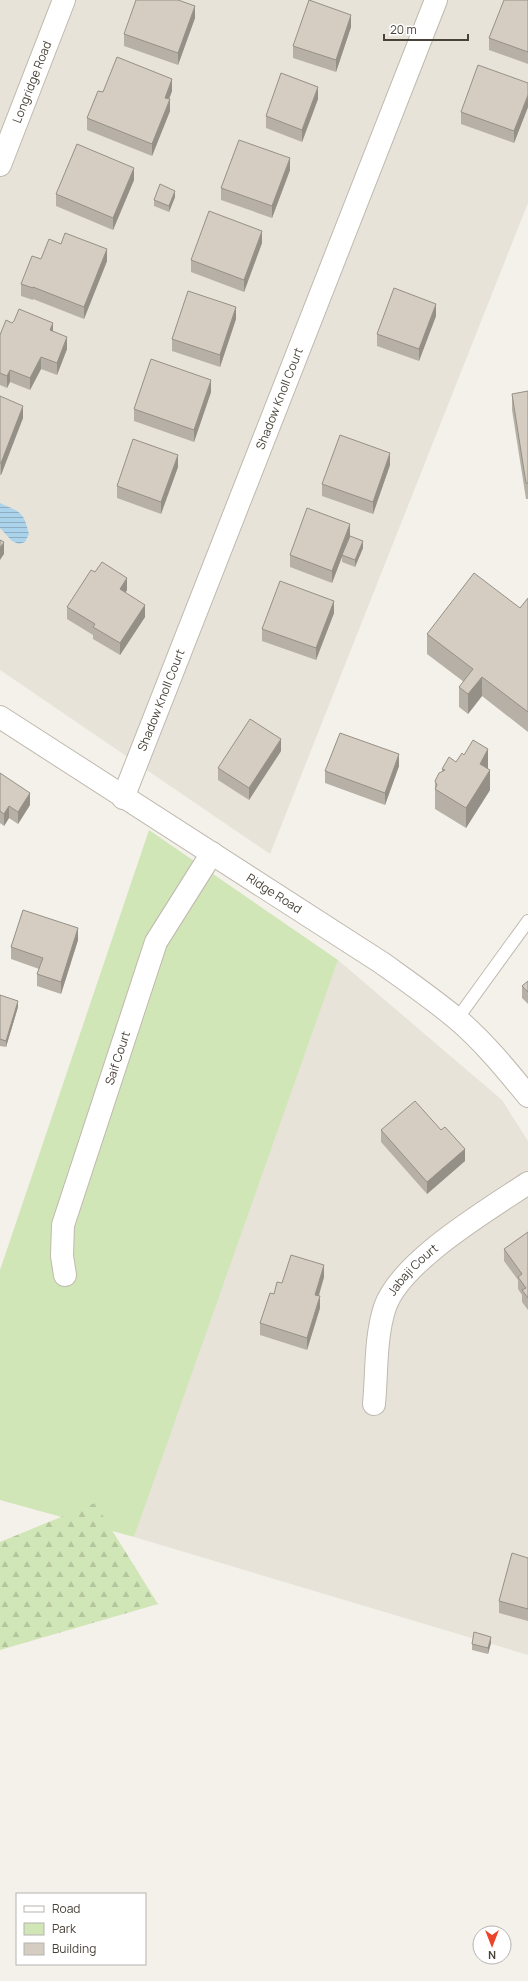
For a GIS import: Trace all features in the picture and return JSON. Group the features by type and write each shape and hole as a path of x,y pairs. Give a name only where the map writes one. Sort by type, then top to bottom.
{"street":[{"name":"Longridge Road","path":"0,165 64,0"},
{"name":"Shadow Knoll Court","path":"123,798 436,0"},
{"name":"Ridge Road","path":"0,717 123,798 212,853 382,963 457,1019 503,1065 528,1096"},
{"name":"Saif Court","path":"65,1276 62,1256 63,1225 156,942 212,853"},
{"name":"Jabaji Court","path":"374,1404 379,1339 385,1307 404,1276 441,1243 528,1183"}],"lane":[{"path":"457,1019 528,921"}],"shaded area":[{"path":"0,0 528,0 528,203 270,854 0,670"},
{"path":"338,960 502,1100 528,1141 528,1655 134,1537 239,1223"}],"green space":[{"path":"149,830 338,960 134,1537 0,1500 0,1270"},
{"path":"95,1503 158,1604 0,1650 0,1542"}],"water":[{"path":"0,503 17,511 23,516 29,534 25,542 19,544 12,541 0,528"}],"building":[{"path":"136,0 178,0 195,6 178,53 124,34"},
{"path":"309,0 351,15 336,60 293,46"},
{"path":"504,0 528,0 528,52 489,38"},
{"path":"117,57 172,79 165,98 170,99 152,144 87,118 98,91 103,92"},
{"path":"478,65 528,83 528,95 514,131 461,112"},
{"path":"281,73 318,87 302,130 266,116"},
{"path":"239,140 290,158 272,206 221,188"},
{"path":"77,144 134,168 113,218 56,194"},
{"path":"160,184 175,191 169,206 154,200"},
{"path":"209,211 262,231 244,280 191,260"},
{"path":"65,233 107,249 84,307 33,287 21,284 32,256 41,259 49,239 61,244"},
{"path":"394,288 436,304 419,349 377,334"},
{"path":"188,291 236,307 220,355 172,339"},
{"path":"19,309 53,323 50,330 67,337 57,363 41,357 30,378 10,370 7,376 0,373 0,335 6,320 12,323"},
{"path":"151,359 211,380 194,430 134,409"},
{"path":"528,391 528,483 526,483 512,394"},
{"path":"0,396 23,406 1,463 0,463"},
{"path":"340,435 390,453 373,502 322,484"},
{"path":"133,439 178,455 161,502 117,486"},
{"path":"307,508 350,524 332,571 290,555"},
{"path":"350,536 363,541 355,560 342,555"},
{"path":"0,540 4,542 0,548"},
{"path":"102,562 127,578 120,589 145,605 120,643 93,627 95,624 67,607 91,570 95,572"},
{"path":"474,573 520,608 528,598 528,712 482,677 468,694 459,687 473,669 427,634"},
{"path":"280,581 334,601 316,648 262,629"},
{"path":"250,719 281,739 249,788 218,768"},
{"path":"340,733 399,754 385,793 325,771"},
{"path":"473,740 488,749 480,764 490,770 466,808 435,789 437,785 435,781 439,773 445,770 442,769 449,757 456,762 462,753 464,755"},
{"path":"0,773 30,793 18,812 9,806 4,814 0,811"},
{"path":"23,910 78,928 61,982 37,974 43,958 11,947"},
{"path":"528,981 528,992 522,986"},
{"path":"0,995 18,1001 6,1041 0,1039"},
{"path":"415,1101 441,1130 445,1127 465,1149 427,1182 381,1130"},
{"path":"528,1232 528,1298 522,1290 526,1288 518,1277 522,1274 504,1249"},
{"path":"291,1255 324,1265 315,1295 320,1296 307,1338 260,1323 270,1293 274,1294 277,1282 282,1283"},
{"path":"512,1553 528,1558 528,1609 499,1601"},
{"path":"474,1632 491,1637 488,1648 472,1644"}]}
